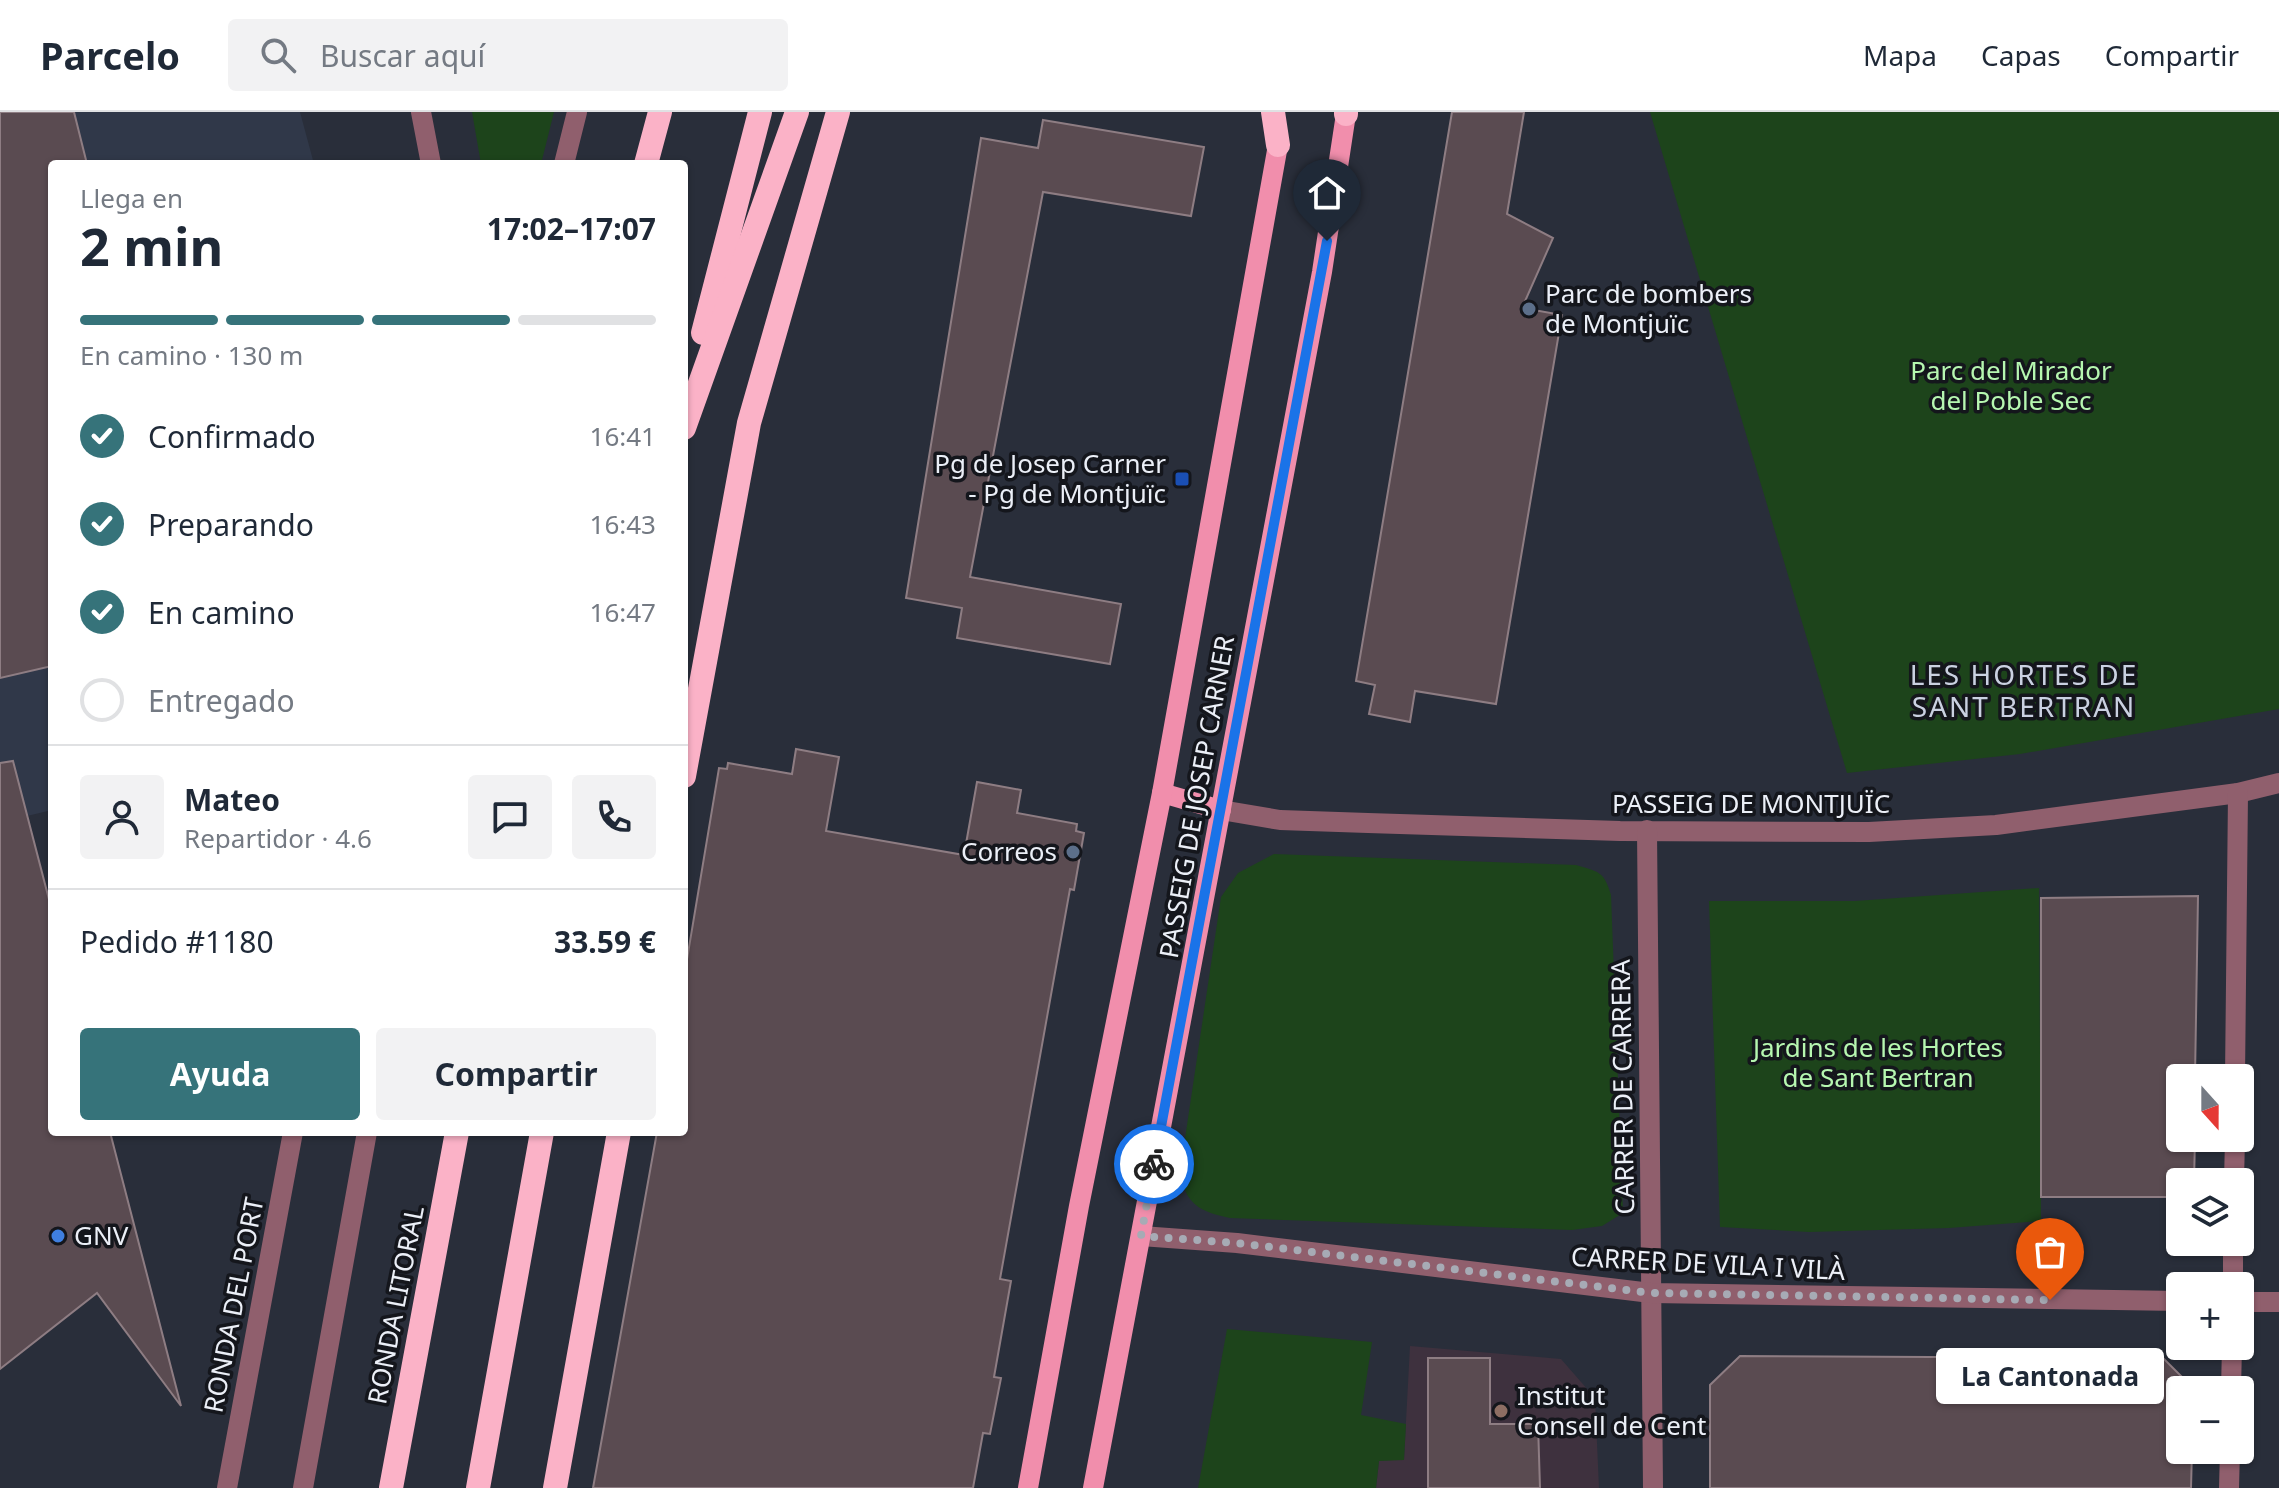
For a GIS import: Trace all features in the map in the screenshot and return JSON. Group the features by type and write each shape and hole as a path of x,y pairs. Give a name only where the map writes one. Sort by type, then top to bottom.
{"highway":[{"path":"647,160 660,112"},
{"path":"688,393 760,112"},
{"path":"688,417 797,112"},
{"path":"688,754 749,423 838,112"},
{"path":"1273,112 1278,145"},
{"name":"RONDA LITORAL","path":"391,1488 456,1136"},
{"path":"478,1488 541,1136"},
{"path":"555,1488 618,1136"}],"main road":[{"name":"PASSEIG DE JOSEP CARNER","path":"1093,1488 1322,272 1345,113"},
{"name":"PASSEIG DE JOSEP CARNER","path":"1028,1488 1082,1191 1162,793 1278,145"},
{"path":"1162,793 1221,810"}],"street":[{"path":"421,112 430,160"},
{"path":"565,160 577,112"},
{"path":"1278,145 1280,112"},
{"name":"PASSEIG DE MONTJUÏC","path":"1221,810 1280,820 1647,830 1869,832 1980,826 2238,793 2279,783"},
{"path":"2235,1064 2238,793"},
{"name":"CARRER DE CARRERA","path":"1647,830 1653,1488"},
{"name":"RONDA DEL PORT","path":"227,1488 292,1136"},
{"path":"303,1488 366,1136"},
{"name":"CARRER DE VILA I VILÀ","path":"1141,1236 1237,1243 1651,1293 2166,1301"},
{"path":"2254,1302 2279,1302"},
{"path":"2229,1488 2230,1464"}],"shaded area":[{"path":"0,112 300,112 313,160 48,160 48,811 27,816 48,896 48,1136 111,1136 163,1333 140,1351 96,1293 0,1367"},
{"name":"Institut Consell de Cent","path":"1410,1346 1561,1359 1595,1398 1599,1488 1376,1488 1379,1461 1404,1459"}],"green space":[{"path":"472,112 554,112 542,160 480,160"},
{"name":"Parc del Mirador del Poble Sec","path":"1650,112 2279,112 2279,709 2020,754 1847,773"},
{"path":"1274,854 1576,865 1603,877 1611,895 1623,1213 1602,1226 1572,1230 1230,1218 1210,1213 1190,1199 1180,1172 1221,897 1238,873"},
{"name":"Jardins de les Hortes de Sant Bertran","path":"2039,888 2041,1221 1949,1228 1809,1232 1720,1227 1709,901 1855,901"},
{"path":"1227,1329 1372,1342 1361,1415 1406,1424 1404,1460 1379,1461 1376,1488 1198,1488"}],"building":[{"path":"0,112 74,112 86,160 48,160 48,667 0,678"},
{"path":"1452,112 1524,112 1507,214 1553,238 1522,308 1562,315 1496,704 1415,691 1410,722 1369,714 1375,685 1356,681"},
{"path":"1043,120 1204,147 1191,216 1043,192 970,577 1121,604 1110,664 957,638 962,608 906,598 981,138 1038,148"},
{"path":"796,749 839,757 826,831 964,855 977,782 1021,790 1017,813 1077,824 1076,831 1084,833 1074,890 1070,889 1000,1279 1011,1281 994,1377 1001,1378 990,1434 983,1433 973,1488 593,1488 656,1136 688,1136 688,953 719,768 727,769 728,763 792,774"},
{"path":"13,761 48,896 48,1136 111,1136 181,1406 97,1293 0,1369 0,763"},
{"path":"2198,896 2195,1064 2166,1064 2166,1152 2195,1152 2194,1168 2166,1168 2166,1197 2041,1197 2041,898"},
{"path":"1740,1356 2163,1358 2181,1376 2166,1376 2166,1464 2192,1464 2191,1488 1710,1488 1710,1385"},
{"path":"1428,1358 1490,1358 1490,1424 1538,1424 1540,1488 1428,1488"}],"way so far":[{"path":"1154,1164 1141,1236 1237,1243 1651,1293 2050,1300"}],"place":[{"name":"Parc de bombers de Montjuïc","path":"1529,309"},
{"name":"Pg de Josep Carner - Pg de Montjuïc","path":"1182,479"},
{"name":"Correos","path":"1073,852"},
{"name":"GNV","path":"58,1236"},
{"name":"La Cantonada","path":"2050,1300"},
{"name":"Institut Consell de Cent","path":"1501,1411"}],"district":[{"name":"LES HORTES DE SANT BERTRAN","path":"2024,691"}],"route":[{"path":"1154,1164 1327,241"}]}
